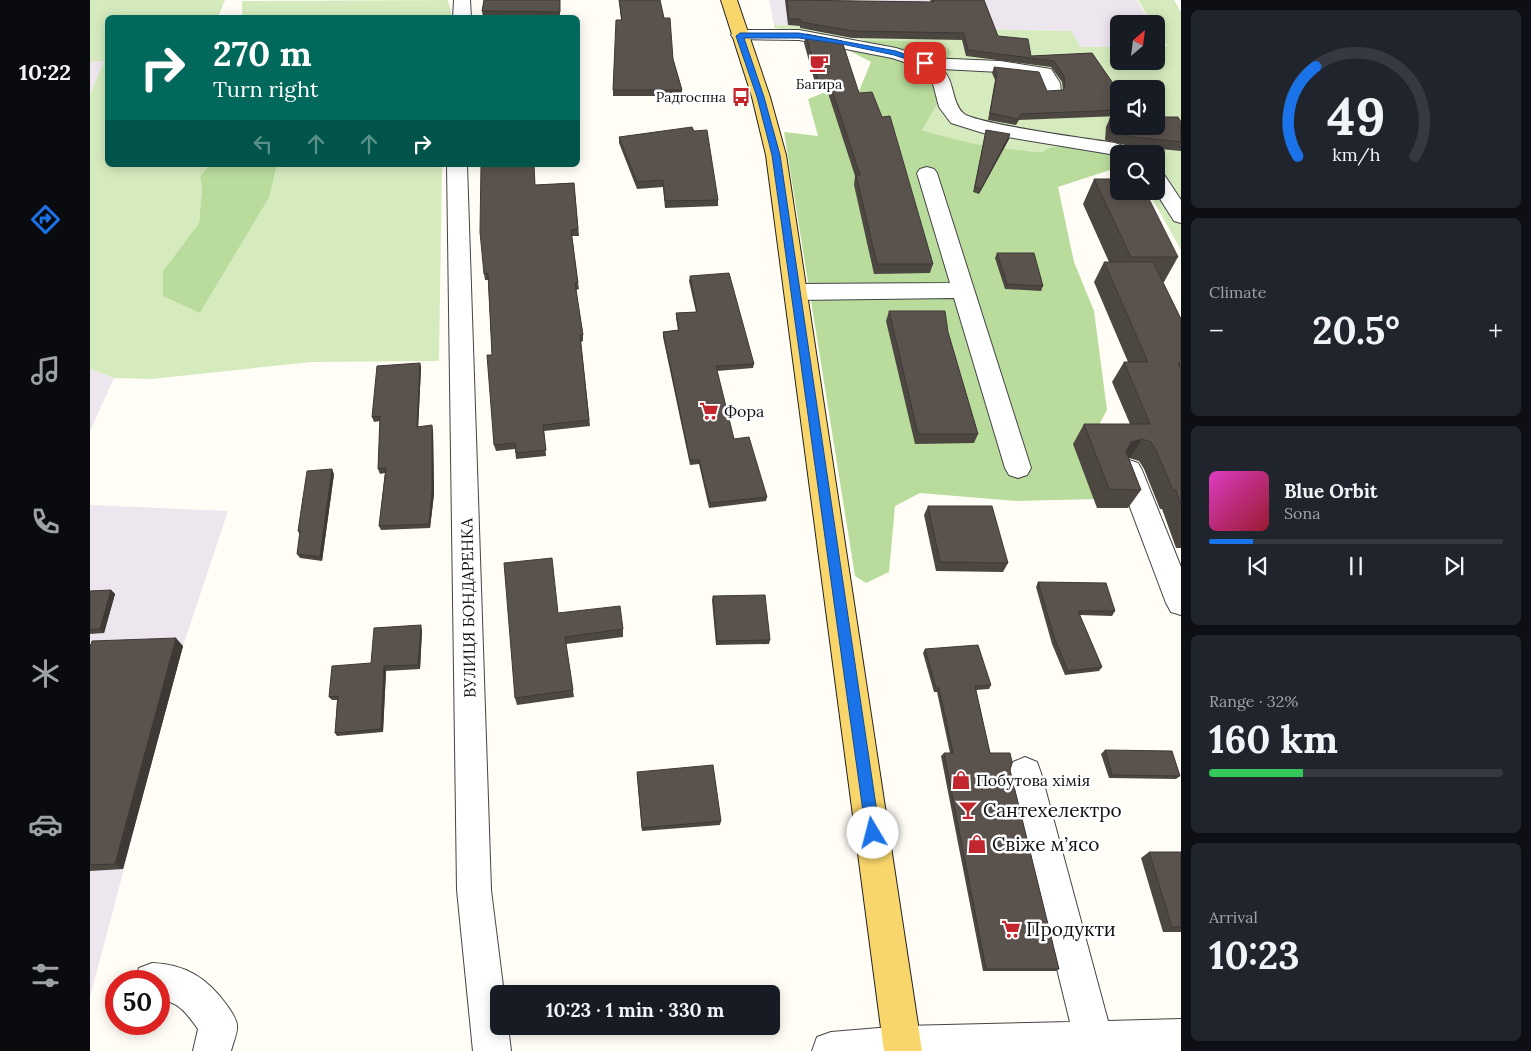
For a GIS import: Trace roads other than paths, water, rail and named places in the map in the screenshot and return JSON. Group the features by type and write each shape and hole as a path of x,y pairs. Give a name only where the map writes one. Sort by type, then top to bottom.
{"main road":[{"path":"729,0 761,97 776,155 797,292 903,1048"}],"street":[{"path":"462,0 462,15"},
{"path":"740,36 799,35 896,53 925,63 1018,67 1045,73 1051,83 1052,92"},
{"path":"925,63 941,78 948,107 958,119 983,127 1110,148"},
{"name":"ВУЛИЦЯ БОНДАРЕНКА","path":"457,167 474,890 492,1051"},
{"path":"926,172 1018,468"},
{"path":"1165,191 1181,216"},
{"path":"797,292 962,290"},
{"path":"1130,470 1181,603"},
{"path":"1025,773 1094,1040"},
{"path":"170,982 194,992 218,1025 212,1051"},
{"path":"831,1051 1181,1038"}],"place":[{"name":"Багира","path":"819,63"},
{"name":"Радгоспна","path":"741,97"},
{"name":"Фора","path":"709,411"},
{"name":"Побутова хімія","path":"961,780"},
{"name":"Сантехелектро","path":"968,810"},
{"name":"Свіже м’ясо","path":"977,844"},
{"name":"Продукти","path":"1011,929"}]}
